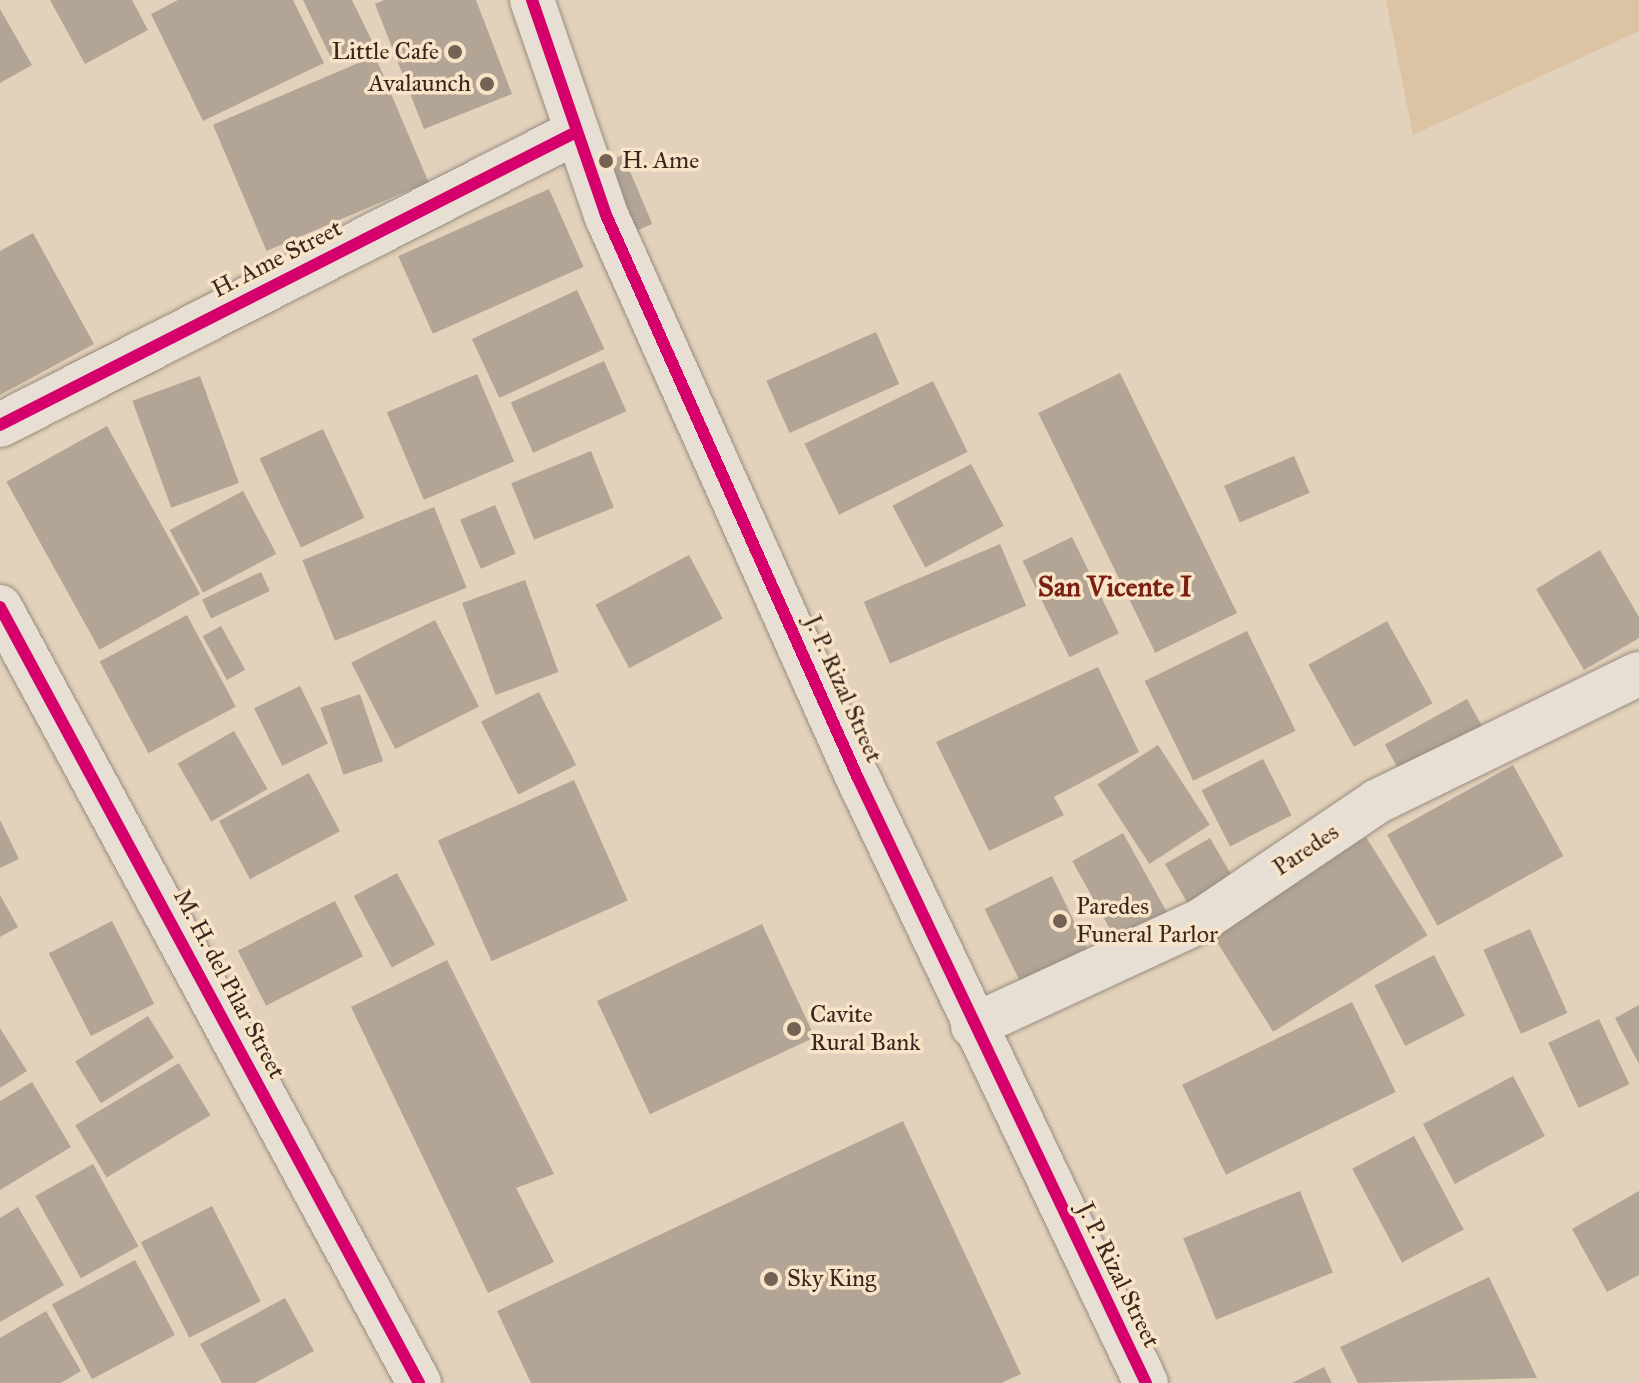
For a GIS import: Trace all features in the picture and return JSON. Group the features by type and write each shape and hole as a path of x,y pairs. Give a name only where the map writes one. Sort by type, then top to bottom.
{"main road":[{"name":"J. P. Rizal Street","path":"532,0 574,133 973,1026 1146,1383"},
{"name":"H. Ame Street","path":"0,425 574,133"},
{"name":"M. H. del Pilar Street","path":"0,607 419,1383"},
{"name":"Paredes","path":"973,1026 1202,920 1376,802 1639,674"}],"shaded area":[{"path":"1386,0 1639,0 1639,31 1413,135"}],"building":[{"path":"50,0 132,0 148,30 85,64"},
{"path":"178,0 293,0 324,63 203,121 151,14"},
{"path":"303,0 352,0 372,41 332,60"},
{"path":"384,0 476,0 512,94 424,129 375,4"},
{"path":"0,9 32,65 0,83"},
{"path":"375,56 429,182 267,251 213,125"},
{"path":"623,155 652,224 636,231 606,162"},
{"path":"549,189 584,267 433,334 398,256"},
{"path":"33,233 94,344 0,395 0,251"},
{"path":"577,290 604,349 499,398 472,339"},
{"path":"876,332 899,384 790,433 766,381"},
{"path":"604,361 626,411 533,453 511,402"},
{"path":"1120,373 1237,613 1155,653 1038,413"},
{"path":"477,374 514,461 424,500 387,412"},
{"path":"200,376 239,483 171,508 132,401"},
{"path":"933,381 968,452 839,515 804,444"},
{"path":"107,426 200,594 100,650 6,482"},
{"path":"323,429 364,518 301,547 260,459"},
{"path":"591,451 614,508 534,540 511,483"},
{"path":"1294,456 1310,493 1240,523 1224,486"},
{"path":"971,464 1004,526 925,568 892,506"},
{"path":"243,491 276,554 203,593 170,530"},
{"path":"495,505 516,554 481,569 460,520"},
{"path":"434,507 467,588 335,641 302,560"},
{"path":"1072,537 1119,633 1069,657 1023,561"},
{"path":"1000,544 1026,606 890,664 864,602"},
{"path":"1600,550 1639,617 1639,638 1584,670 1536,589"},
{"path":"689,555 723,619 629,668 595,605"},
{"path":"261,572 270,591 211,619 202,599"},
{"path":"525,580 559,672 496,695 462,603"},
{"path":"187,615 236,707 148,753 100,661"},
{"path":"435,620 479,706 395,749 351,663"},
{"path":"1387,621 1433,703 1354,747 1308,665"},
{"path":"221,626 245,670 227,680 203,636"},
{"path":"1247,631 1296,731 1193,781 1145,681"},
{"path":"1098,667 1139,752 1054,797 1064,815 989,851 936,742"},
{"path":"300,686 328,744 282,766 254,708"},
{"path":"539,692 576,765 518,795 481,722"},
{"path":"360,694 383,761 343,775 320,708"},
{"path":"1467,699 1490,740 1408,786 1385,745"},
{"path":"234,731 268,789 211,822 178,764"},
{"path":"1158,745 1210,825 1149,864 1098,784"},
{"path":"1263,759 1292,815 1230,846 1202,790"},
{"path":"1513,765 1563,856 1437,926 1387,835"},
{"path":"309,773 340,831 250,879 219,821"},
{"path":"574,780 628,901 492,961 438,841"},
{"path":"0,820 19,859 0,868"},
{"path":"1123,833 1173,924 1123,952 1072,861"},
{"path":"1366,837 1427,935 1273,1032 1212,933"},
{"path":"1210,838 1236,883 1191,909 1165,864"},
{"path":"397,873 435,945 392,968 354,896"},
{"path":"1052,876 1088,950 1021,983 985,909"},
{"path":"0,895 18,927 0,937"},
{"path":"335,901 363,956 266,1006 238,950"},
{"path":"112,921 154,1004 91,1036 49,953"},
{"path":"762,924 815,1037 650,1114 597,1001"},
{"path":"1530,929 1567,1013 1521,1034 1483,950"},
{"path":"1434,955 1465,1016 1405,1046 1374,985"},
{"path":"447,960 554,1174 516,1188 554,1262 488,1293 351,1007"},
{"path":"1352,1002 1396,1092 1226,1175 1182,1085"},
{"path":"1639,1005 1639,1064 1615,1018"},
{"path":"148,1016 174,1058 101,1103 75,1062"},
{"path":"1599,1019 1629,1084 1579,1108 1548,1043"},
{"path":"0,1028 27,1071 0,1088"},
{"path":"179,1063 210,1115 107,1178 75,1125"},
{"path":"1513,1076 1545,1136 1455,1184 1423,1124"},
{"path":"32,1082 71,1147 0,1190 0,1101"},
{"name":"Sky King","path":"903,1121 1021,1374 1001,1383 531,1383 497,1311"},
{"path":"1414,1136 1464,1230 1402,1262 1352,1169"},
{"path":"93,1164 139,1246 81,1278 35,1196"},
{"path":"1300,1191 1333,1273 1216,1320 1183,1238"},
{"path":"1639,1191 1639,1275 1607,1292 1572,1229"},
{"path":"212,1206 261,1301 189,1338 141,1242"},
{"path":"18,1207 64,1285 0,1322 0,1218"},
{"path":"135,1260 175,1335 92,1379 52,1304"},
{"path":"1489,1277 1537,1378 1358,1383 1340,1347"},
{"path":"285,1298 314,1351 255,1383 222,1383 200,1344"},
{"path":"46,1311 81,1371 61,1383 0,1383 0,1338"},
{"path":"1324,1367 1332,1383 1292,1383"}],"cycle path":[{"path":"532,0 606,215 857,776 1146,1383"},
{"path":"0,425 574,133"},
{"path":"0,607 419,1383"}],"place":[{"name":"Little Cafe","path":"455,52"},
{"name":"Avalaunch","path":"487,84"},
{"name":"H. Ame","path":"606,161"},
{"name":"Paredes Funeral Parlor","path":"1060,921"},
{"name":"Cavite Rural Bank","path":"794,1029"},
{"name":"Sky King","path":"771,1279"}],"district":[{"name":"San Vicente I","path":"1115,587"}]}
